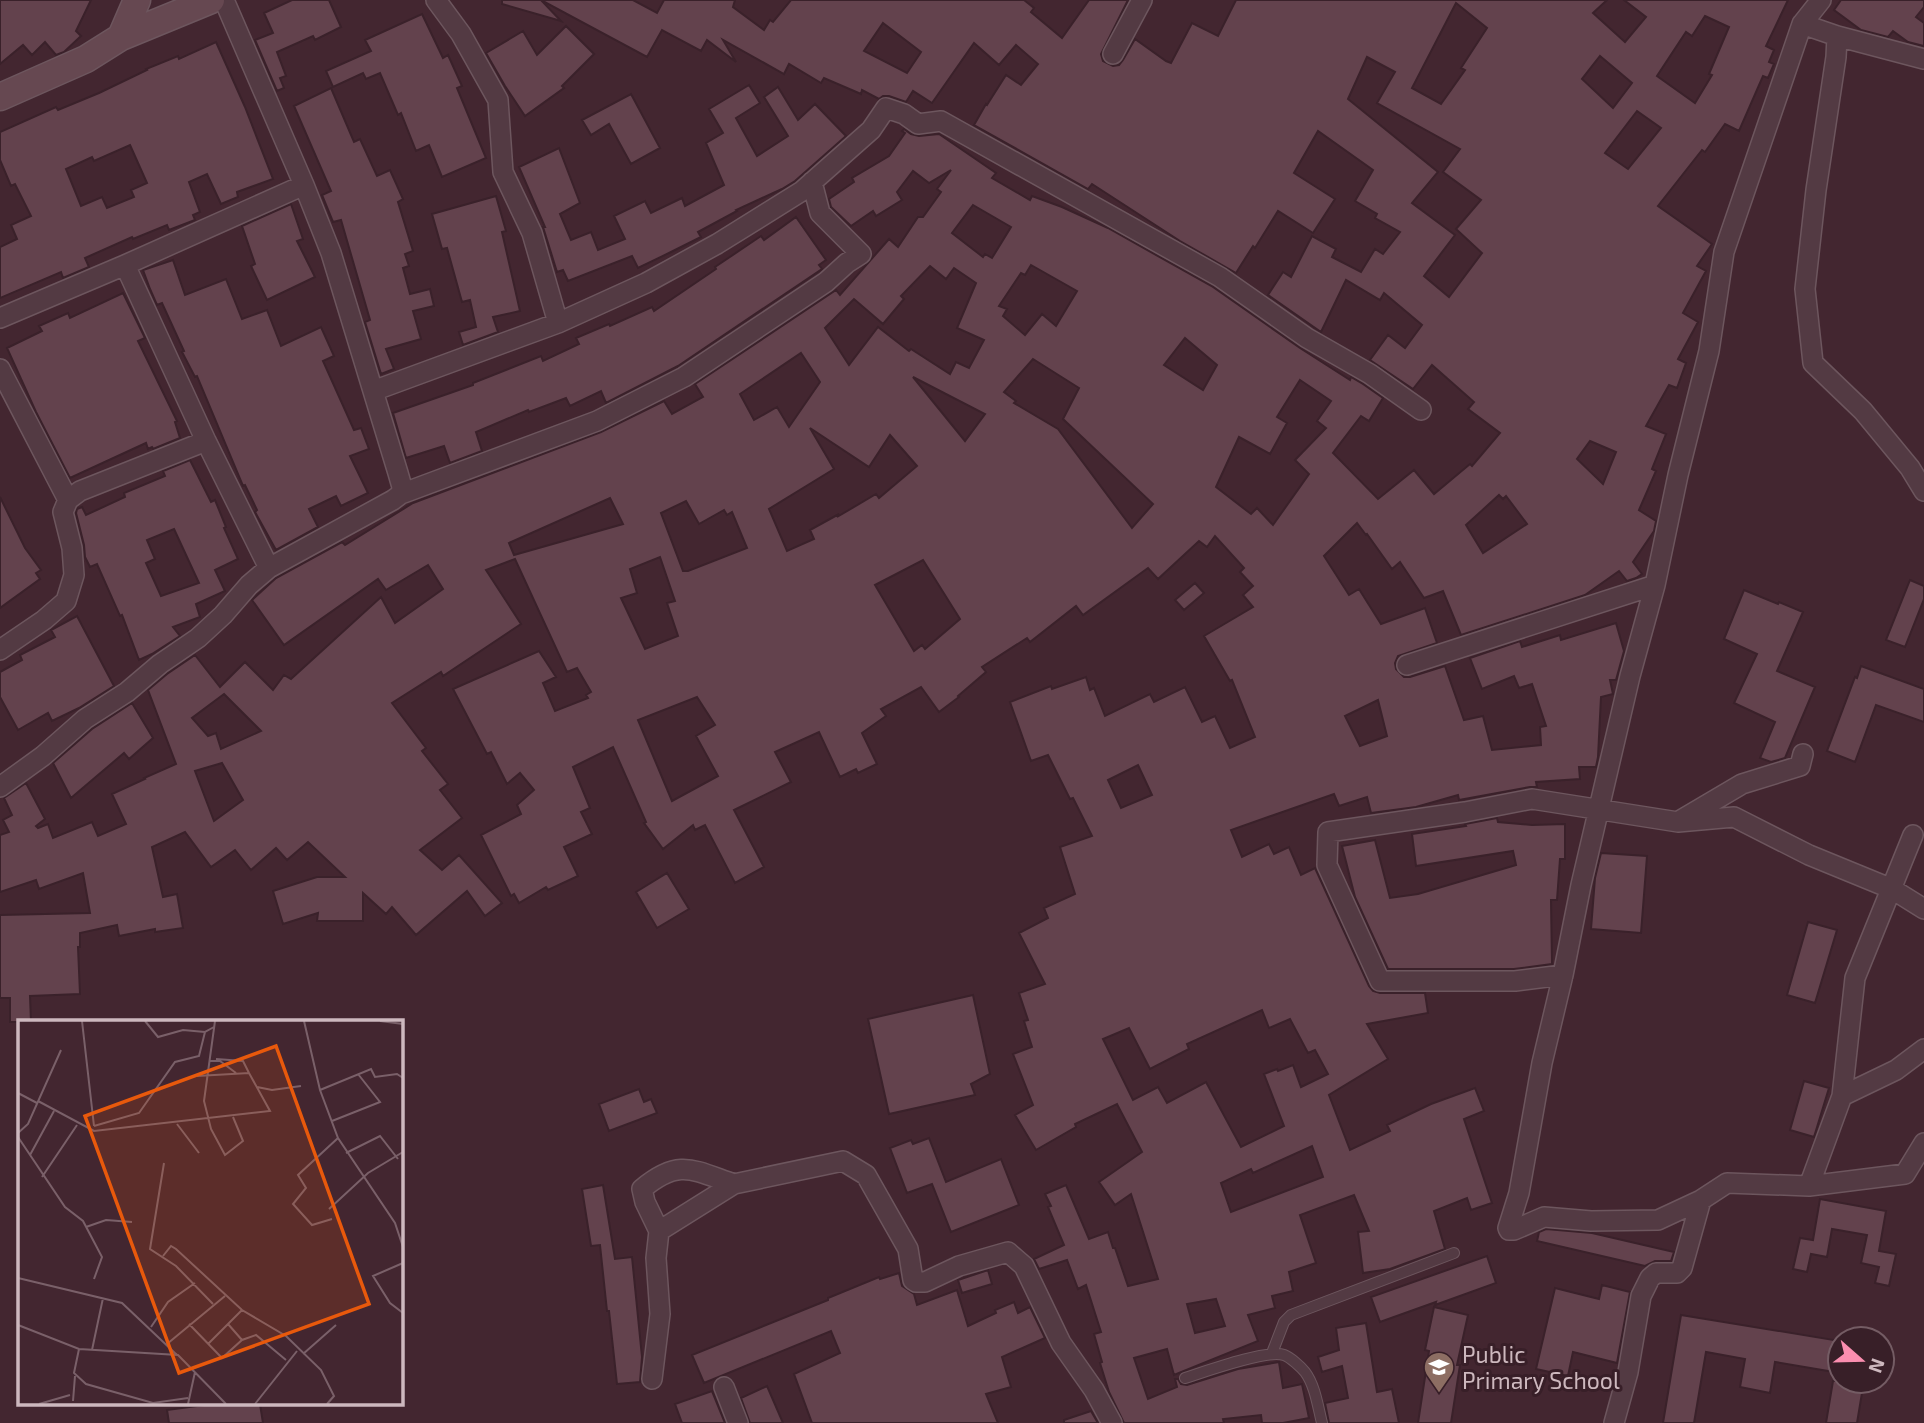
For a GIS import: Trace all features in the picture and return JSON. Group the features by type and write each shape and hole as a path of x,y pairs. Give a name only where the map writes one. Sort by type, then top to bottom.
{"street":[{"path":"121,37 137,0"},
{"path":"0,97 86,59 121,37 211,0"},
{"path":"224,0 331,253 398,473 401,494"},
{"path":"436,0 461,34 498,100 503,172 532,233 558,323"},
{"path":"1113,54 1142,0"},
{"path":"1821,0 1802,24 1724,252 1709,351 1678,475 1655,585 1598,810 1542,1063 1519,1194 1508,1228 1514,1230 1544,1217 1591,1221 1658,1220 1701,1200 1727,1182 1809,1186 1905,1174 1924,1143"},
{"path":"1802,24 1924,59"},
{"path":"1837,36 1805,289 1814,363 1863,411 1910,468 1924,491"},
{"path":"373,391 558,323 646,283 717,244 802,191 871,130 886,108 904,114 918,124 941,121 1220,277 1307,338 1370,374 1422,410"},
{"path":"0,787 43,756 85,719 127,692 160,664 198,638 269,568 401,494 610,415 684,377 826,282 861,254 820,213 811,182"},
{"path":"0,318 304,185"},
{"path":"125,265 269,568"},
{"path":"0,369 68,500"},
{"path":"0,650 44,620 66,601 74,575 72,548 63,512 68,500 80,491 206,440"},
{"path":"1407,665 1655,585"},
{"path":"1678,822 1742,784 1800,766 1803,754"},
{"path":"1563,975 1515,981 1380,981 1328,865 1328,832 1465,812 1532,799 1678,822 1734,817 1809,855 1892,889 1924,909"},
{"path":"1809,1186 1842,1096 1855,978 1913,835"},
{"path":"1842,1096 1896,1070 1924,1049"},
{"path":"659,1231 734,1184 843,1161 866,1175 908,1249 913,1280 916,1282 925,1282 959,1266 1009,1252 1024,1266 1061,1343 1094,1390 1112,1423"},
{"path":"652,1379 660,1314 656,1258 659,1231 642,1189 657,1177 672,1171 689,1169 734,1184"},
{"path":"1614,1423 1628,1373 1641,1296 1650,1278 1656,1273 1676,1273 1682,1268 1701,1200"},
{"path":"724,1387 738,1423"}],"lane":[{"path":"1272,1353 1284,1322 1291,1315 1454,1253"},
{"path":"1185,1378 1272,1353 1285,1355 1306,1372 1322,1423"}],"building":[{"path":"0,0 91,0 76,31 81,36 64,52 56,55 45,42 32,55 23,45 0,64"},
{"path":"292,0 329,0 341,27 315,40 313,36 277,52 286,76 280,78 284,88 277,91 255,40 273,33 264,13"},
{"path":"502,0 541,0 561,21 502,4"},
{"path":"541,0 633,0 657,13 664,0 735,0 733,7 764,30 770,20 773,22 791,0 1024,0 1034,8 1031,12 1062,38 1089,0 1128,0 1101,54 1103,61 1113,66 1119,65 1135,39 1171,63 1192,23 1218,36 1236,0 1607,0 1593,13 1625,42 1646,17 1624,0 1788,0 1766,46 1774,50 1769,62 1774,64 1768,78 1763,76 1739,131 1725,124 1705,152 1702,150 1658,206 1712,244 1697,266 1706,271 1683,313 1698,322 1678,359 1686,363 1677,388 1669,385 1646,426 1666,434 1652,469 1656,471 1639,510 1656,521 1654,531 1633,562 1642,574 1627,581 1619,571 1585,595 1461,635 1443,591 1424,598 1400,562 1392,569 1357,523 1324,556 1349,595 1359,589 1381,624 1425,608 1437,643 1398,656 1396,669 1404,677 1410,677 1445,666 1464,720 1483,716 1492,750 1541,745 1540,727 1546,726 1532,684 1519,688 1514,676 1482,689 1470,658 1520,641 1522,647 1560,635 1561,640 1616,623 1624,651 1616,680 1610,680 1613,694 1601,697 1596,767 1579,767 1580,779 1536,782 1537,787 1459,800 1458,795 1416,807 1371,813 1367,797 1339,806 1334,794 1231,830 1242,857 1269,844 1274,854 1289,847 1301,875 1315,868 1373,991 1425,993 1428,1013 1367,1024 1388,1059 1329,1095 1350,1150 1390,1131 1387,1125 1431,1104 1475,1088 1484,1111 1464,1119 1492,1203 1471,1210 1467,1198 1434,1211 1445,1249 1390,1269 1363,1273 1358,1232 1369,1231 1354,1195 1300,1215 1316,1263 1289,1272 1293,1291 1272,1296 1275,1308 1248,1315 1258,1341 1174,1375 1167,1349 1134,1358 1148,1399 1177,1387 1175,1379 1187,1385 1238,1369 1279,1362 1283,1388 1302,1384 1309,1418 1283,1423 1262,1423 1261,1415 1223,1419 1224,1423 1124,1423 1109,1392 1100,1363 1102,1362 1094,1334 1101,1332 1086,1285 1078,1289 1067,1260 1039,1269 1034,1259 1064,1245 1045,1194 1066,1185 1089,1239 1108,1232 1128,1286 1158,1279 1131,1194 1115,1205 1099,1182 1142,1152 1117,1104 1075,1124 1076,1127 1036,1150 1015,1115 1033,1105 1013,1054 1032,1047 1024,1021 1028,1020 1019,993 1045,984 1019,933 1048,918 1044,908 1075,894 1060,847 1092,836 1048,755 1031,761 1010,702 1051,686 1052,689 1086,677 1090,690 1094,688 1105,716 1150,694 1154,702 1185,687 1202,722 1215,716 1230,748 1255,737 1232,680 1230,681 1204,636 1253,607 1243,595 1253,586 1240,572 1244,568 1215,536 1207,547 1199,541 1158,579 1148,568 1083,615 1076,606 1030,642 1027,638 982,667 986,672 939,712 921,687 881,709 886,716 862,733 877,764 858,773 856,769 840,777 819,732 775,752 791,782 734,810 764,867 735,883 705,825 695,830 693,825 663,849 644,823 646,822 613,747 573,767 590,808 581,812 592,834 564,847 578,876 548,890 546,887 519,903 514,894 511,896 481,835 521,814 517,805 534,790 520,773 507,784 491,752 487,754 453,689 539,651 556,677 543,683 555,711 588,698 586,695 591,692 577,668 567,672 515,559 486,570 521,624 443,676 441,672 392,703 426,748 422,751 448,784 440,790 462,818 420,850 442,870 459,855 502,903 485,916 467,891 416,935 392,907 386,914 363,893 363,921 317,921 318,913 283,924 273,891 317,877 345,877 308,842 287,860 276,848 251,870 235,850 211,867 185,832 152,847 163,897 177,894 183,928 155,932 155,929 119,936 117,925 80,933 80,994 30,996 31,1020 10,1022 10,998 0,998 0,915 90,913 83,873 39,889 36,880 0,892 0,835 9,832 3,820 12,815 4,798 26,783 45,819 36,826 38,828 48,824 53,838 92,822 98,836 126,824 112,794 176,764 148,690 167,674 195,655 220,687 245,662 273,690 284,675 291,679 381,597 395,623 443,589 428,565 386,590 378,579 284,645 252,600 276,578 342,542 345,545 413,503 601,432 664,401 672,414 703,397 695,384 836,290 840,295 889,239 898,247 918,217 923,217 941,192 937,189 951,170 929,183 913,171 897,192 902,200 876,216 873,211 851,226 831,207 829,199 854,182 852,178 889,156 905,133 902,131 904,129 919,136 939,134 996,173 992,178 1030,200 1032,196 1108,228 1213,287 1300,348 1383,398 1369,421 1361,416 1333,453 1378,499 1414,470 1434,494 1470,464 1472,466 1500,433 1468,409 1474,402 1432,365 1413,389 1370,360 1388,335 1405,348 1422,325 1384,293 1380,300 1346,280 1321,332 1268,295 1283,272 1291,277 1312,236 1336,249 1332,257 1361,272 1375,249 1383,254 1400,232 1375,218 1377,214 1355,201 1373,170 1318,131 1294,173 1335,199 1313,233 1278,211 1236,273 1180,241 1092,184 1088,189 974,125 1006,75 1021,85 1038,64 1016,45 999,65 974,43 932,103 913,91 906,102 889,96 879,99 862,90 861,94 824,78 821,83 789,64 784,74 723,40 736,62 707,40 701,51 662,30 647,57","holes":["1456,3 1487,28 1461,68 1465,70 1441,104 1412,88","1705,16 1729,27 1709,74 1712,75 1695,103 1657,76 1686,32 1692,36","883,23 921,52 907,73 864,51","1600,56 1632,83 1613,108 1582,79","1367,57 1395,72 1377,103 1460,149 1443,172 1481,200 1456,229 1482,253 1449,297 1424,276 1455,235 1412,203 1438,172 1348,99","1637,111 1661,128 1628,169 1605,153","973,205 1011,227 992,258 985,254 983,257 952,233","1031,265 1077,291 1056,326 1042,314 1025,335 1003,316 1007,309 999,306 1021,273 1025,275","930,266 946,279 954,268 976,283 957,328 984,340 969,368 956,362 950,374 911,349 909,351 878,327 849,365 825,328 854,299 883,324 904,299 901,296","1185,338 1217,365 1203,390 1164,365","801,353 820,382 789,427 777,407 754,420 740,394","1033,359 1079,388 1063,419 1153,504 1132,528 1058,429 1014,403 1016,401 1004,392","913,377 985,414 965,441","1300,380 1331,401 1317,421 1326,428 1295,460 1309,474 1273,525 1257,508 1251,514 1216,487 1239,437 1270,454 1287,423 1277,417","810,428 869,467 890,435 917,466 879,498 876,494 810,530 814,539 787,551 769,509 834,469","1590,441 1616,452 1603,484 1577,459","1499,495 1503,499 1506,496 1527,524 1483,553 1466,525","610,498 623,524 514,555 509,543","686,501 699,524 724,510 727,515 732,512 747,548 683,571 661,513","660,557 675,601 667,603 678,636 645,649 621,598 637,593 630,569","923,560 960,619 925,649 922,645 914,651 875,585","224,694 261,731 221,749 216,733 208,736 192,718","697,697 715,725 696,736 718,776 672,801 638,720","1378,700 1387,736 1360,746 1345,716","222,763 243,800 214,821 195,771","1138,765 1152,795 1121,808 1108,780","1262,1010 1269,1028 1290,1019 1308,1053 1315,1050 1328,1074 1301,1087 1293,1065 1264,1074 1284,1126 1241,1147 1206,1082 1167,1103 1158,1087 1133,1100 1103,1039 1129,1028 1150,1069 1189,1049 1187,1044","1312,1146 1323,1177 1231,1212 1221,1183 1251,1169 1253,1173","1216,1299 1225,1326 1195,1333 1187,1304"]},
{"path":"1841,0 1924,0 1924,7 1916,17 1924,23 1924,46 1908,42 1893,31 1888,37 1861,30 1834,10"},
{"path":"422,14 443,58 448,55 462,86 457,88 486,158 442,177 429,145 416,151 401,113 398,115 380,73 366,79 363,73 333,87 326,71 371,51 365,40"},
{"path":"566,26 594,54 562,86 564,88 525,116 486,53 523,31 537,55"},
{"path":"216,42 273,179 237,192 238,197 221,204 207,174 189,182 200,212 193,215 195,220 169,230 167,225 133,239 132,237 85,258 89,267 63,278 61,272 0,298 0,247 17,239 11,225 31,216 15,184 11,186 0,160 0,132 56,107 58,110 99,93 146,69 178,56 179,59","holes":["130,145 147,183 131,190 134,197 107,208 102,197 81,206 66,169 92,157 94,161"]},
{"path":"749,85 760,103 736,118 757,156 788,136 764,97 778,87 798,120 815,104 846,136 795,181 698,232 701,237 638,268 632,256 568,281 563,270 557,272 545,227 519,167 559,148 580,203 560,214 571,240 591,232 598,250 625,239 614,216 645,201 651,213 682,198 685,206 724,185 706,143 723,133 709,109"},
{"path":"331,88 354,142 360,139 377,176 390,170 403,199 398,202 413,251 405,254 409,266 403,268 410,294 430,289 434,306 413,311 421,339 386,349 394,369 381,374 365,322 370,320 341,220 333,222 322,195 331,191 294,106"},
{"path":"631,94 660,148 631,164 609,124 591,135 582,120"},
{"path":"496,196 506,231 502,232 520,311 493,317 498,332 463,345 459,332 476,327 470,300 462,302 447,248 442,249 432,214"},
{"path":"291,204 303,239 297,241 315,277 267,300 251,266 255,264 242,226"},
{"path":"796,217 826,260 819,265 822,269 678,366 606,403 601,391 570,406 566,398 529,412 528,410 476,432 482,451 450,463 444,446 406,458 393,413 473,385 541,356 543,361 579,344 576,338 652,307 654,311 761,236 764,240"},
{"path":"173,260 185,295 226,279 242,319 267,310 281,346 321,327 334,356 323,361 354,430 361,428 369,449 350,456 368,493 341,506 336,496 309,509 318,527 276,550 255,512 257,510 245,485 243,486 197,376 195,377 182,352 184,351 162,303 157,305 143,270"},
{"path":"123,293 145,338 138,341 177,421 175,422 180,438 153,449 148,449 146,443 70,478 7,348 42,331 39,326 68,313 70,318"},
{"path":"190,460 211,502 215,500 238,559 215,570 225,591 196,604 200,617 173,627 180,636 139,660 122,615 120,616 97,564 90,567 85,557 76,513 77,509 82,507 86,515 125,497 124,493 165,476 163,471","holes":["174,529 199,583 161,596 146,563 155,559 147,540"]},
{"path":"0,497 25,548 41,570 36,573 40,579 0,608"},
{"path":"1910,580 1924,586 1924,599 1905,647 1886,640"},
{"path":"1195,583 1204,593 1184,610 1175,600"},
{"path":"1744,590 1803,612 1777,671 1815,687 1785,758 1771,762 1760,758 1775,722 1734,703 1757,654 1724,639"},
{"path":"77,616 114,686 52,721 48,713 18,730 0,697 0,672 22,660 20,655 55,637 51,630"},
{"path":"1861,666 1924,689 1924,722 1876,705 1855,762 1827,751"},
{"path":"132,703 153,738 129,759 124,753 71,798 53,763 92,729"},
{"path":"1497,818 1498,822 1532,825 1565,824 1565,859 1560,859 1557,900 1551,900 1552,964 1514,969 1388,969 1355,897 1342,846 1375,840 1390,898 1418,894 1516,865 1513,851 1416,866 1412,834 1466,826 1465,824"},
{"path":"1601,853 1647,856 1641,933 1591,929 1595,878"},
{"path":"667,873 689,909 657,928 636,892"},
{"path":"1808,922 1837,930 1815,1003 1787,995"},
{"path":"973,995 990,1074 971,1084 975,1095 889,1114 868,1019"},
{"path":"1804,1081 1829,1088 1814,1137 1790,1130"},
{"path":"639,1089 644,1102 651,1099 657,1113 609,1131 599,1104"},
{"path":"929,1138 946,1182 1001,1159 1019,1205 951,1232 932,1184 907,1193 890,1148 911,1140 913,1144"},
{"path":"603,1185 615,1259 632,1257 642,1357 640,1382 617,1384 600,1245 591,1246 582,1189"},
{"path":"1820,1199 1886,1211 1879,1251 1896,1254 1889,1286 1875,1283 1879,1267 1861,1263 1867,1235 1832,1229 1827,1257 1811,1254 1807,1272 1793,1269 1800,1238 1813,1240"},
{"path":"1546,1229 1592,1233 1674,1252 1671,1261 1655,1261 1645,1266 1537,1241 1539,1232"},
{"path":"1487,1256 1496,1283 1380,1322 1371,1297"},
{"path":"988,1270 992,1284 962,1293 958,1280"},
{"path":"899,1273 902,1286 914,1294 917,1305 957,1290 968,1326 1014,1302 1018,1313 1030,1307 1045,1338 1002,1357 1011,1387 986,1394 998,1423 812,1423 794,1374 840,1353 831,1331 704,1383 692,1355 879,1277 880,1279"},
{"path":"1602,1285 1630,1292 1617,1363 1573,1352 1568,1376 1536,1369 1555,1288 1599,1299"},
{"path":"1434,1307 1468,1315 1457,1365 1460,1365 1451,1423 1418,1423 1429,1351 1425,1350"},
{"path":"1681,1315 1826,1339 1826,1371 1775,1362 1770,1393 1740,1387 1745,1359 1706,1352 1694,1423 1663,1423"},
{"path":"1366,1323 1377,1392 1392,1389 1399,1423 1329,1423 1325,1403 1348,1398 1342,1366 1322,1372 1318,1357 1339,1350 1336,1328"},
{"path":"767,1386 783,1423 750,1423 741,1398"},
{"path":"712,1391 725,1423 682,1423 675,1404"},
{"path":"1831,1395 1862,1395 1857,1423 1826,1423"},
{"path":"197,1406 260,1406 263,1423 169,1423 167,1410"},
{"path":"1091,1411 1098,1423 1064,1423 1064,1420"}],"place":[{"name":"Public Primary School","path":"1439,1394"}]}
